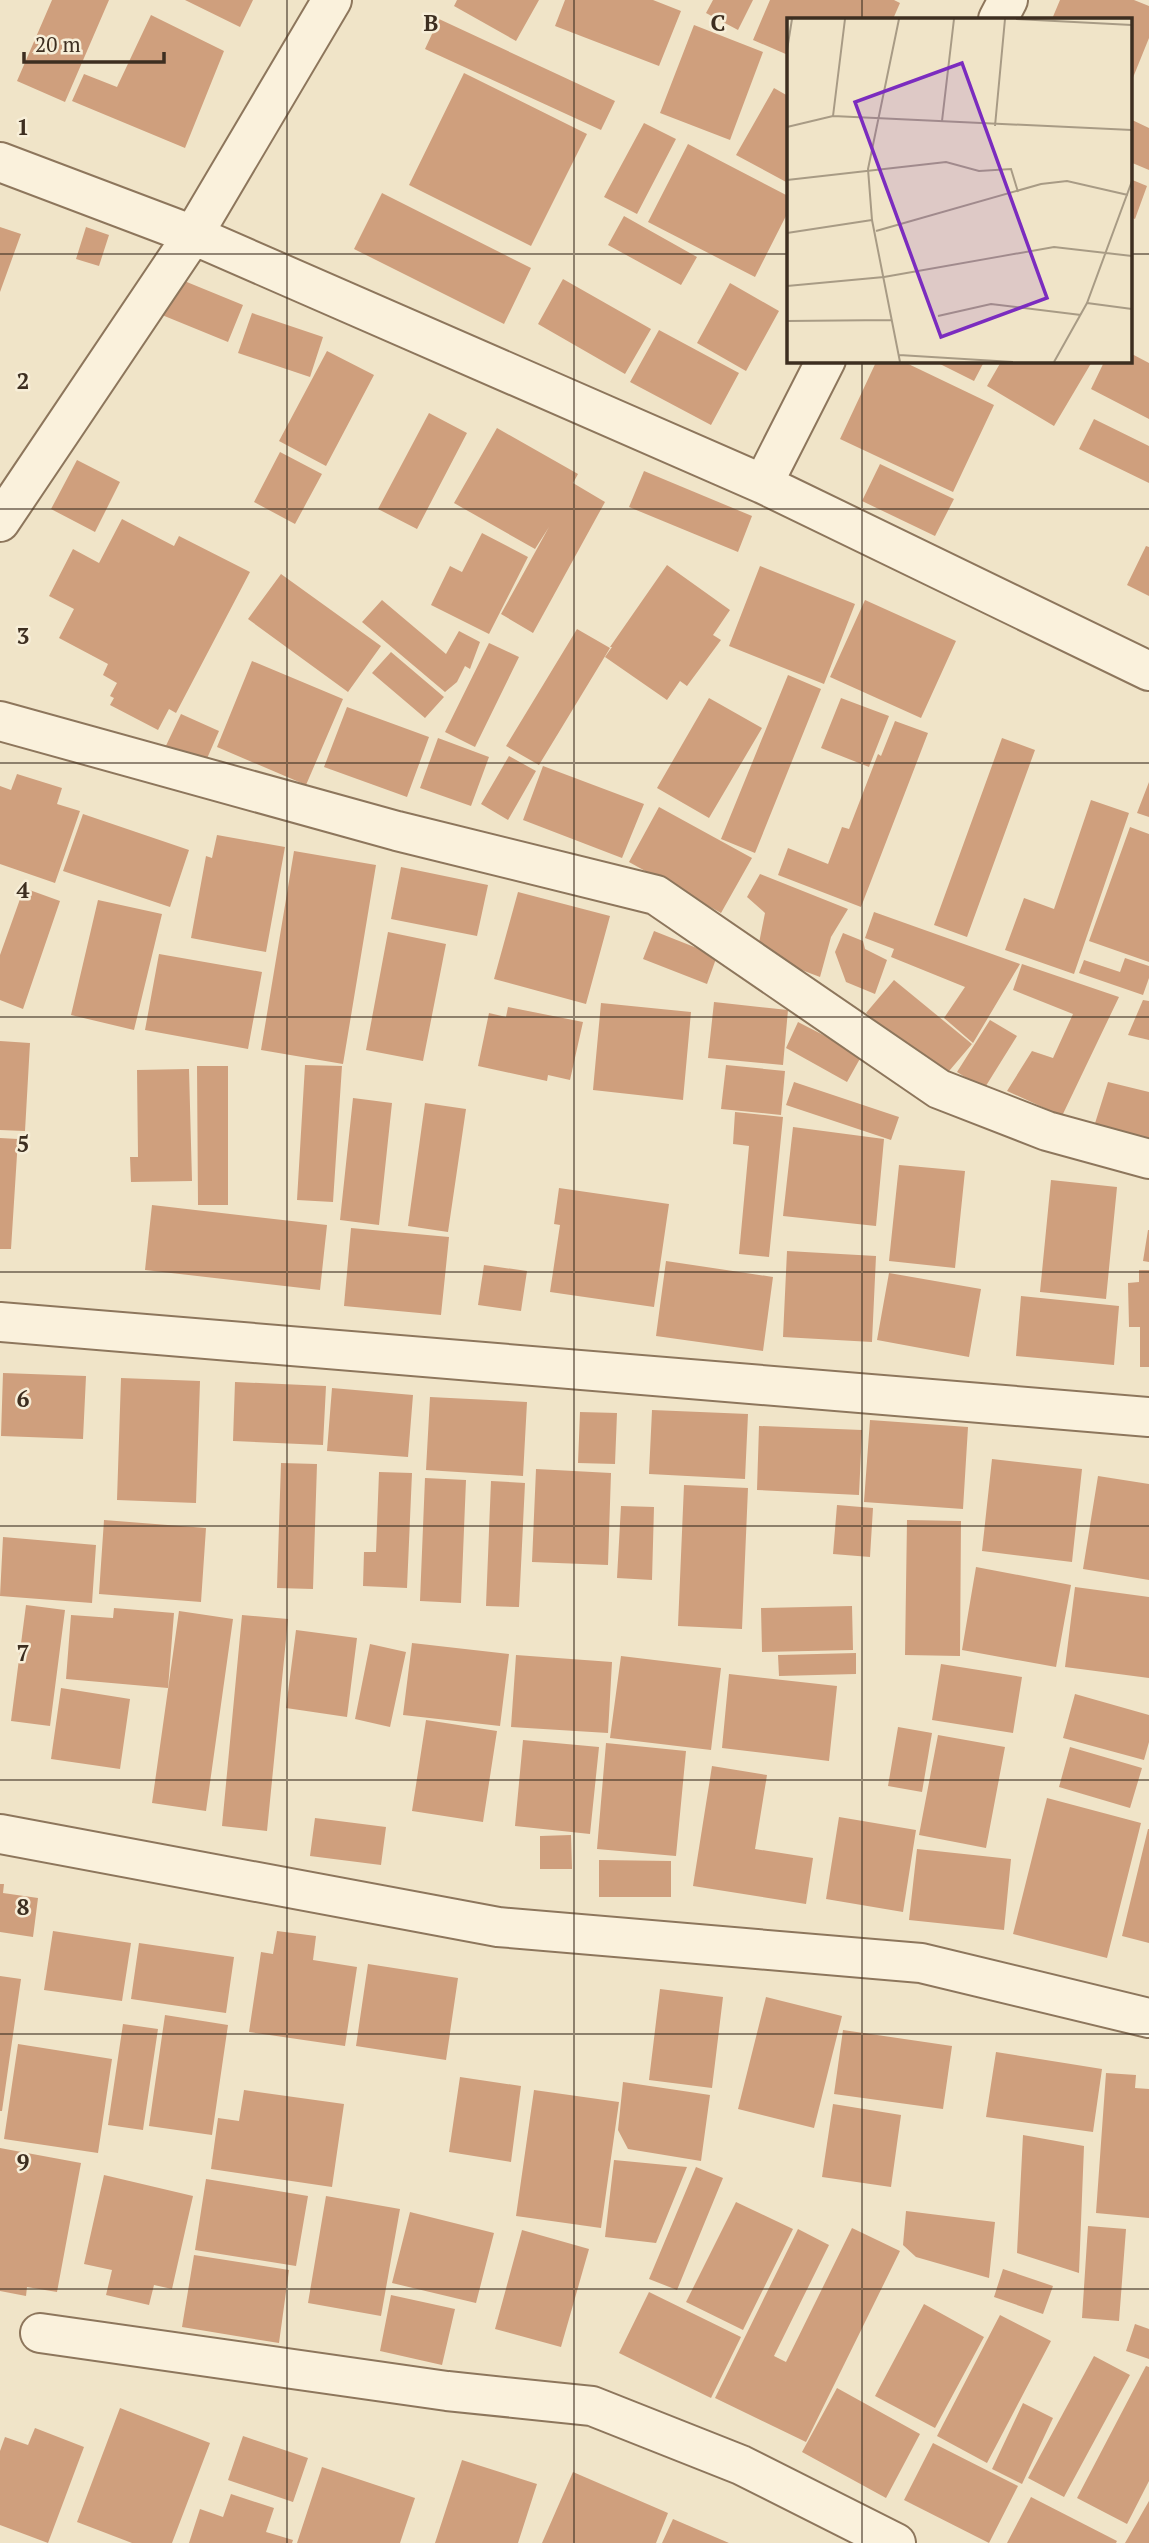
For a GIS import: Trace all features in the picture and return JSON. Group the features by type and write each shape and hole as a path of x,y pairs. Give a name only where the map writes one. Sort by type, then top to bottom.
{"street":[{"path":"0,522 193,236 332,0"},
{"path":"999,18 1008,0"},
{"path":"0,162 193,236 763,484 1149,671"},
{"path":"763,484 825,362"},
{"path":"0,721 397,831 656,895 939,1089 1046,1131 1149,1159"},
{"path":"0,1322 1149,1417"},
{"path":"0,1834 498,1927 921,1963 1149,2018"},
{"path":"40,2333 447,2391 592,2406 741,2465 896,2543"}],"building":[{"path":"52,0 109,0 65,102 17,81"},
{"path":"185,0 253,0 240,27"},
{"path":"457,0 539,0 516,41 454,6"},
{"path":"565,0 653,0 681,11 659,66 555,26"},
{"path":"713,0 753,0 738,30 706,13"},
{"path":"770,0 894,0 900,3 893,18 787,18 787,55 753,40"},
{"path":"1060,0 1134,0 1149,6 1149,38 1132,80 1132,18 1052,18"},
{"path":"151,15 224,51 185,148 72,101 84,74 117,87"},
{"path":"439,19 615,101 601,130 425,49"},
{"path":"694,25 763,52 730,140 660,113"},
{"path":"464,73 587,134 531,246 409,185"},
{"path":"774,88 787,95 787,182 736,155"},
{"path":"1132,120 1149,128 1149,170 1132,163"},
{"path":"644,123 676,139 637,214 604,197"},
{"path":"688,144 787,195 787,214 755,277 648,222"},
{"path":"1132,180 1147,186 1135,219 1132,218"},
{"path":"382,193 531,268 504,324 354,249"},
{"path":"624,216 697,257 681,285 608,245"},
{"path":"0,227 21,234 0,292"},
{"path":"86,227 109,235 99,266 76,259"},
{"path":"177,278 243,305 228,342 162,315"},
{"path":"563,279 651,329 625,374 538,324"},
{"path":"730,283 779,311 746,371 697,343"},
{"path":"252,313 323,337 310,377 238,353"},
{"path":"659,330 739,373 711,425 630,382"},
{"path":"327,351 374,375 326,466 279,441"},
{"path":"1132,354 1149,363 1149,419 1091,389 1104,362 1132,362"},
{"path":"876,362 904,362 994,405 953,492 840,439"},
{"path":"936,362 984,362 974,381"},
{"path":"1001,362 1092,362 1054,426 987,386"},
{"path":"429,413 467,433 417,529 378,509"},
{"path":"1094,419 1149,446 1149,483 1079,449"},
{"path":"497,428 578,474 573,483 605,502 533,633 501,614 549,527 535,549 454,503"},
{"path":"280,452 322,474 295,524 254,502"},
{"path":"77,460 120,482 95,532 51,509"},
{"path":"880,464 954,499 935,536 862,501"},
{"path":"644,471 752,516 738,552 629,507"},
{"path":"122,519 174,546 179,536 250,572 176,713 169,709 158,730 110,705 114,698 110,696 117,683 103,675 108,664 59,638 74,609 49,596 73,549 99,563"},
{"path":"482,533 528,557 489,634 431,605 450,566 462,572"},
{"path":"1146,546 1149,547 1149,596 1127,585"},
{"path":"667,565 730,610 713,635 721,640 687,686 680,681 667,700 605,657"},
{"path":"760,566 855,604 824,684 729,646"},
{"path":"281,574 381,646 348,692 248,619"},
{"path":"382,600 446,654 459,631 480,642 470,669 465,666 457,682 445,692 362,622"},
{"path":"865,600 956,641 921,718 830,677"},
{"path":"577,629 610,648 539,765 506,746"},
{"path":"489,643 519,657 475,747 445,732"},
{"path":"391,652 444,697 425,718 372,673"},
{"path":"252,661 343,699 306,785 217,747"},
{"path":"788,675 821,689 755,853 721,839"},
{"path":"709,698 762,728 709,818 657,788"},
{"path":"841,698 889,716 869,767 821,748"},
{"path":"347,707 429,737 407,797 324,767"},
{"path":"181,714 219,731 202,770 163,752"},
{"path":"895,721 928,733 861,907 778,875 788,848 828,864 842,827 849,829 878,754 881,756"},
{"path":"438,738 489,757 471,806 420,788"},
{"path":"1002,738 1035,750 967,937 934,925"},
{"path":"509,756 536,771 508,820 481,804"},
{"path":"543,766 644,804 622,858 523,820"},
{"path":"17,774 62,788 57,804 80,811 55,883 0,864 0,786 11,790"},
{"path":"1149,782 1149,817 1137,813"},
{"path":"1091,800 1129,813 1074,974 1005,950 1024,898 1054,909"},
{"path":"659,807 752,858 721,913 629,862"},
{"path":"83,814 189,850 170,907 63,871"},
{"path":"1130,827 1149,834 1149,962 1089,941"},
{"path":"217,835 285,847 266,952 191,938 206,856 212,858"},
{"path":"294,851 376,865 343,1064 261,1050"},
{"path":"401,867 488,885 477,936 391,919"},
{"path":"760,874 848,909 831,937 820,977 757,953 765,913 747,897"},
{"path":"24,888 60,901 23,1009 0,1000 0,955"},
{"path":"518,892 610,916 586,1004 494,979"},
{"path":"98,900 162,914 134,1030 71,1015"},
{"path":"874,912 1020,964 973,1043 944,1018 965,987 891,957 894,949 865,938"},
{"path":"654,931 717,956 707,984 643,959"},
{"path":"388,932 446,944 423,1061 366,1050"},
{"path":"843,933 863,941 865,949 887,960 875,994 846,982 835,952"},
{"path":"159,954 262,972 248,1049 145,1030"},
{"path":"1125,958 1149,966 1149,978 1143,995 1079,973 1084,960 1120,972"},
{"path":"1022,964 1119,997 1062,1116 1007,1091 1032,1051 1053,1058 1073,1014 1013,990"},
{"path":"894,980 972,1044 944,1077 866,1013"},
{"path":"1143,1000 1149,1001 1149,1040 1128,1035"},
{"path":"714,1002 788,1010 783,1065 708,1058"},
{"path":"601,1003 691,1012 683,1100 593,1090"},
{"path":"508,1007 583,1022 570,1080 548,1075 547,1081 478,1066 489,1013 506,1017"},
{"path":"990,1020 1017,1036 984,1089 957,1072"},
{"path":"798,1022 862,1055 847,1082 786,1048"},
{"path":"0,1041 30,1043 25,1131 0,1130"},
{"path":"305,1065 342,1066 333,1202 297,1200"},
{"path":"726,1065 785,1071 781,1115 721,1109"},
{"path":"197,1066 228,1066 228,1205 198,1205"},
{"path":"189,1069 192,1181 131,1182 130,1157 138,1157 137,1070"},
{"path":"794,1082 899,1117 891,1140 786,1105"},
{"path":"1108,1082 1149,1092 1149,1153 1091,1136"},
{"path":"353,1098 392,1103 379,1225 340,1220"},
{"path":"425,1103 466,1109 448,1232 408,1226"},
{"path":"735,1112 783,1117 769,1257 739,1254 749,1146 733,1144"},
{"path":"793,1127 884,1139 876,1226 783,1216"},
{"path":"0,1138 18,1139 11,1249 0,1249"},
{"path":"899,1165 965,1171 955,1268 889,1261"},
{"path":"1051,1180 1117,1187 1106,1299 1040,1292"},
{"path":"559,1188 669,1204 654,1307 550,1292 560,1225 554,1224"},
{"path":"152,1205 327,1225 320,1290 145,1270"},
{"path":"351,1228 449,1237 441,1315 344,1306"},
{"path":"1149,1230 1149,1262 1143,1261"},
{"path":"787,1251 876,1256 872,1342 783,1337"},
{"path":"666,1261 773,1277 763,1351 656,1336"},
{"path":"484,1265 527,1271 521,1311 478,1305"},
{"path":"1139,1270 1149,1270 1149,1367 1140,1367 1140,1327 1129,1327 1128,1283 1139,1282"},
{"path":"889,1273 981,1289 969,1357 877,1340"},
{"path":"1021,1296 1119,1306 1114,1365 1016,1356"},
{"path":"3,1373 86,1376 83,1439 1,1436"},
{"path":"121,1378 200,1381 196,1503 117,1500"},
{"path":"235,1382 326,1386 323,1445 233,1441"},
{"path":"332,1388 413,1395 408,1457 327,1451"},
{"path":"430,1397 527,1402 523,1476 426,1470"},
{"path":"652,1410 748,1414 745,1479 649,1474"},
{"path":"580,1412 617,1413 615,1464 578,1463"},
{"path":"870,1420 968,1427 963,1509 864,1502"},
{"path":"759,1426 862,1430 859,1495 757,1490"},
{"path":"992,1459 1082,1469 1072,1562 982,1551"},
{"path":"281,1463 317,1464 313,1589 277,1588"},
{"path":"536,1469 611,1473 608,1565 532,1562"},
{"path":"379,1472 412,1473 407,1588 363,1586 364,1552 376,1552"},
{"path":"1098,1476 1149,1484 1149,1580 1083,1569"},
{"path":"425,1478 466,1480 461,1603 420,1601"},
{"path":"491,1481 525,1483 519,1607 486,1606"},
{"path":"684,1485 748,1488 742,1629 678,1626"},
{"path":"837,1505 873,1508 870,1557 833,1554"},
{"path":"621,1506 654,1507 652,1580 617,1578"},
{"path":"104,1520 206,1528 201,1602 99,1594"},
{"path":"907,1520 961,1521 960,1656 905,1655"},
{"path":"3,1537 96,1545 92,1603 0,1596"},
{"path":"976,1567 1071,1585 1056,1667 962,1650"},
{"path":"1075,1587 1149,1597 1149,1678 1065,1667"},
{"path":"26,1605 65,1610 50,1726 11,1721"},
{"path":"852,1606 853,1650 762,1652 761,1608"},
{"path":"114,1608 174,1613 168,1688 66,1679 71,1615 113,1618"},
{"path":"179,1611 233,1619 206,1811 152,1803"},
{"path":"242,1615 288,1619 267,1831 222,1826"},
{"path":"296,1630 357,1638 347,1717 286,1708"},
{"path":"412,1643 509,1654 500,1726 403,1715"},
{"path":"370,1644 406,1652 390,1727 355,1719"},
{"path":"856,1653 856,1674 779,1676 778,1655"},
{"path":"516,1655 612,1662 608,1733 511,1727"},
{"path":"621,1656 721,1668 711,1750 610,1738"},
{"path":"941,1664 1022,1677 1013,1733 932,1720"},
{"path":"729,1674 837,1686 829,1761 722,1748"},
{"path":"61,1688 130,1699 120,1769 51,1759"},
{"path":"1075,1694 1149,1715 1149,1742 1144,1760 1063,1738"},
{"path":"426,1720 497,1731 483,1822 412,1811"},
{"path":"898,1727 932,1733 922,1792 888,1786"},
{"path":"938,1735 1005,1747 986,1848 919,1835"},
{"path":"523,1740 599,1747 590,1834 515,1826"},
{"path":"606,1743 686,1751 676,1856 597,1849"},
{"path":"1070,1747 1142,1768 1130,1808 1059,1787"},
{"path":"712,1766 767,1775 755,1849 813,1858 806,1904 693,1886"},
{"path":"1047,1798 1141,1823 1107,1958 1013,1934"},
{"path":"839,1817 916,1830 903,1912 826,1899"},
{"path":"315,1818 386,1827 381,1865 310,1856"},
{"path":"1149,1829 1149,1943 1122,1936"},
{"path":"571,1835 572,1869 540,1869 540,1836"},
{"path":"917,1849 1011,1859 1004,1930 909,1920"},
{"path":"599,1860 671,1861 671,1897 599,1897"},
{"path":"0,1884 4,1884 3,1893 38,1898 33,1937 0,1932"},
{"path":"53,1931 131,1943 122,2001 44,1990"},
{"path":"277,1931 316,1936 313,1960 357,1967 345,2046 249,2032 261,1952 273,1954"},
{"path":"139,1943 234,1957 226,2013 131,1999"},
{"path":"368,1964 458,1978 446,2060 356,2046"},
{"path":"0,1976 21,1979 2,2111 0,2111"},
{"path":"660,1989 723,1997 712,2088 649,2080"},
{"path":"766,1997 842,2016 814,2128 738,2109"},
{"path":"165,2015 228,2025 212,2135 149,2126"},
{"path":"123,2024 158,2029 143,2130 108,2125"},
{"path":"843,2030 952,2046 943,2109 834,2094"},
{"path":"18,2044 112,2059 98,2153 4,2139"},
{"path":"996,2052 1102,2069 1093,2132 986,2117"},
{"path":"1106,2073 1136,2075 1135,2088 1149,2089 1149,2218 1096,2213"},
{"path":"460,2077 521,2086 511,2162 449,2152"},
{"path":"623,2082 710,2095 701,2161 628,2149 618,2130"},
{"path":"244,2090 344,2104 332,2187 211,2169 218,2118 239,2121"},
{"path":"534,2090 619,2102 601,2228 516,2216"},
{"path":"833,2104 901,2115 891,2187 822,2177"},
{"path":"1023,2135 1084,2146 1079,2273 1017,2253"},
{"path":"0,2148 81,2163 57,2292 27,2287 26,2296 0,2291"},
{"path":"614,2160 687,2167 656,2243 605,2237"},
{"path":"696,2167 723,2178 677,2290 649,2279"},
{"path":"104,2175 193,2196 172,2289 154,2285 149,2305 106,2295 112,2270 84,2264"},
{"path":"206,2179 308,2196 296,2266 195,2250"},
{"path":"326,2196 400,2209 381,2316 308,2303"},
{"path":"736,2202 793,2229 743,2330 686,2302"},
{"path":"906,2211 995,2222 989,2278 916,2257 903,2245"},
{"path":"410,2212 494,2233 476,2303 392,2283"},
{"path":"1088,2226 1126,2229 1119,2321 1082,2318"},
{"path":"852,2228 900,2251 806,2442 715,2398 798,2229 829,2245 774,2356 786,2362"},
{"path":"522,2230 589,2249 561,2347 495,2329"},
{"path":"194,2255 289,2270 279,2343 182,2327"},
{"path":"1003,2269 1053,2286 1043,2314 994,2297"},
{"path":"649,2292 741,2337 711,2398 619,2353"},
{"path":"391,2295 455,2309 442,2365 380,2351"},
{"path":"924,2304 984,2337 935,2428 875,2396"},
{"path":"1000,2315 1051,2341 987,2463 937,2436"},
{"path":"1135,2324 1149,2329 1149,2359 1126,2351"},
{"path":"1094,2356 1130,2375 1064,2497 1028,2478"},
{"path":"1146,2366 1149,2367 1149,2481 1127,2524 1077,2498"},
{"path":"837,2388 920,2434 886,2498 802,2452"},
{"path":"1023,2403 1053,2418 1022,2484 992,2469"},
{"path":"120,2408 210,2443 172,2543 132,2543 77,2522"},
{"path":"35,2428 84,2447 48,2543 0,2525 0,2451 5,2437 28,2445"},
{"path":"243,2436 308,2458 293,2502 228,2480"},
{"path":"933,2443 1018,2486 989,2543 904,2500"},
{"path":"462,2460 537,2484 518,2543 435,2543"},
{"path":"322,2467 415,2498 400,2543 297,2543"},
{"path":"573,2472 668,2513 656,2543 542,2543"},
{"path":"231,2494 274,2508 266,2532 293,2540 292,2543 189,2543 200,2509 223,2517"},
{"path":"1031,2497 1117,2541 1116,2543 1007,2543"},
{"path":"1149,2501 1149,2543 1125,2543"},
{"path":"673,2519 729,2543 662,2543"}]}
